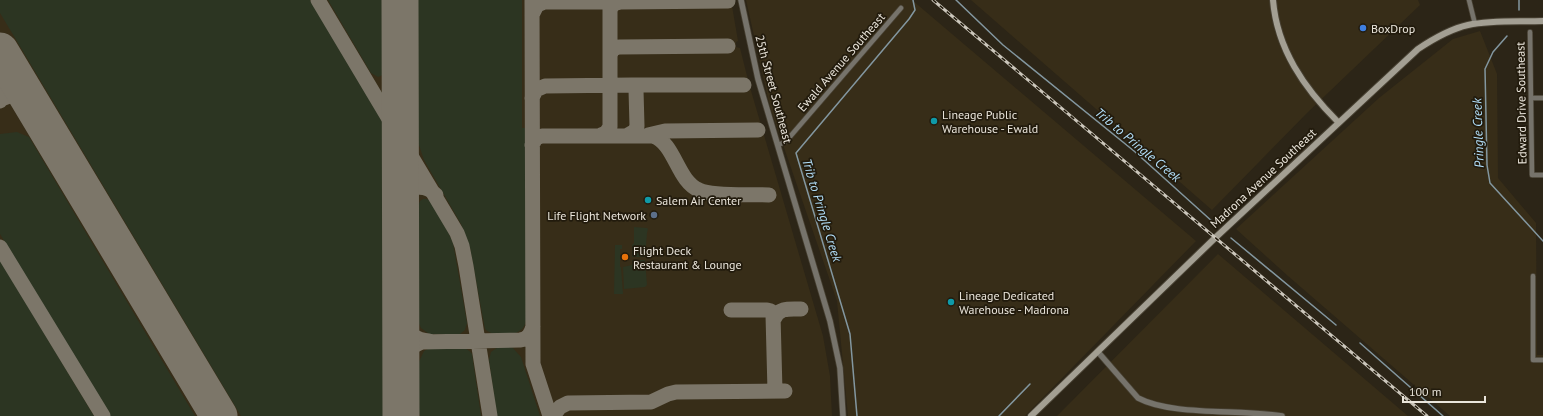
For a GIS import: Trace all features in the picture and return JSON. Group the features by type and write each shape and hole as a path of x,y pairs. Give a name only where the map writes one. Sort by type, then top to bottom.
{"main road":[{"path":"1273,0 1281,38 1293,66 1313,96 1338,122"},
{"name":"Madrona Avenue Southeast","path":"1031,416 1219,234 1418,49 1448,32 1475,24 1491,22 1543,21"}],"street":[{"name":"25th Street Southeast","path":"741,0 756,73 830,321 840,368 843,416"},
{"path":"1469,0 1475,24"},
{"name":"Ewald Avenue Southeast","path":"778,145 788,139 901,8"},
{"name":"Edward Drive Southeast","path":"1530,32 1532,175 1543,175"},
{"path":"1531,98 1543,98"},
{"path":"1533,276 1533,360 1543,360"},
{"path":"1098,352 1138,398 1146,404 1174,412 1282,416"}],"shaded area":[{"path":"0,0 731,0 738,41 736,42 736,47 740,48 749,84 823,336 830,376 832,416 0,416"},
{"path":"746,0 912,0 1196,241 1025,416 848,416 837,301 770,107"},
{"path":"971,0 1418,0 1420,5 1307,113 1212,210"},
{"path":"1480,31 1497,74 1498,178 1536,223 1537,355 1543,355 1543,416 1450,416 1236,229 1379,98 1453,39"},
{"path":"1218,254 1408,416 1057,416"}],"green space":[{"path":"0,0 310,0 385,126 387,137 388,403 383,416 241,416 0,13"},
{"path":"328,0 387,0 387,69 385,74 378,77 371,73"},
{"path":"412,0 522,0 522,128 526,128 526,319 525,325 516,333 502,335 485,329 470,248 461,224 424,160 413,127"},
{"path":"17,132 29,137 195,416 109,416 0,234 0,134"},
{"path":"423,199 430,201 446,227 453,243 467,323 465,330 460,334 429,334 421,328 413,310 413,218 420,201"},
{"path":"634,227 648,229 645,257 632,257"},
{"path":"615,245 622,245 622,249 620,249 620,267 623,294 614,294"},
{"path":"0,260 94,416 0,416"},
{"path":"632,260 645,260 647,285 645,287 624,289 623,267 632,265"},
{"path":"461,347 472,354 481,416 420,416 414,400 414,372 424,351 430,348"},
{"path":"498,347 512,347 521,357 540,416 497,416 489,360 491,352"}],"waterway":[{"name":"Trib to Pringle Creek","path":"857,416 850,334 796,153 909,19 915,10 913,0"},
{"name":"Trib to Pringle Creek","path":"956,0 1003,45 1134,151 1214,223"},
{"name":"Pringle Creek","path":"1519,0 1519,10"},
{"name":"Pringle Creek","path":"1507,36 1493,52 1485,69 1487,165 1490,183 1543,241"},
{"name":"Trib to Pringle Creek","path":"1231,238 1336,325"},
{"name":"Trib to Pringle Creek","path":"1360,343 1443,416"},
{"name":"Trib to Pringle Creek","path":"999,416 1030,384"}],"taxiway":[{"path":"318,0 457,233 462,246 466,266 490,416"},
{"path":"532,0 533,364 550,416"},
{"path":"601,135 606,133 610,127 610,0"},
{"path":"610,10 613,4 620,2 728,1"},
{"path":"532,15 537,5 544,2 619,2"},
{"path":"610,55 613,49 619,47 728,46"},
{"path":"0,101 10,81 10,67"},
{"path":"632,85 744,85"},
{"path":"532,98 536,90 545,86 632,85 636,90 637,126 635,131 628,135"},
{"path":"0,100 8,96 20,96 31,103"},
{"path":"648,135 665,131 758,130"},
{"path":"532,145 536,138 542,136 653,136 666,146 686,179 699,190 714,194 769,195"},
{"path":"400,210 403,197 414,188 419,187 428,189 436,195"},
{"path":"0,247 103,416"},
{"path":"774,319 779,312 789,309 801,309"},
{"path":"731,310 771,311 773,315 775,391"},
{"path":"401,311 402,320 406,329 412,335 429,341"},
{"path":"401,369 407,352 422,342 520,340 529,336 533,326"},
{"path":"553,416 560,407 568,403 651,402 676,392 785,391"},
{"path":"401,404 403,416"}],"runway":[{"path":"400,0 401,416"},
{"path":"0,51 219,416"}],"railway":[{"path":"933,0 1427,416"}],"place":[{"name":"BoxDrop","path":"1363,28"},
{"name":"Lineage Public Warehouse - Ewald","path":"934,121"},
{"name":"Salem Air Center","path":"648,200"},
{"name":"Life Flight Network","path":"654,215"},
{"name":"Flight Deck Restaurant & Lounge","path":"625,257"},
{"name":"Lineage Dedicated Warehouse - Madrona","path":"951,302"}]}
